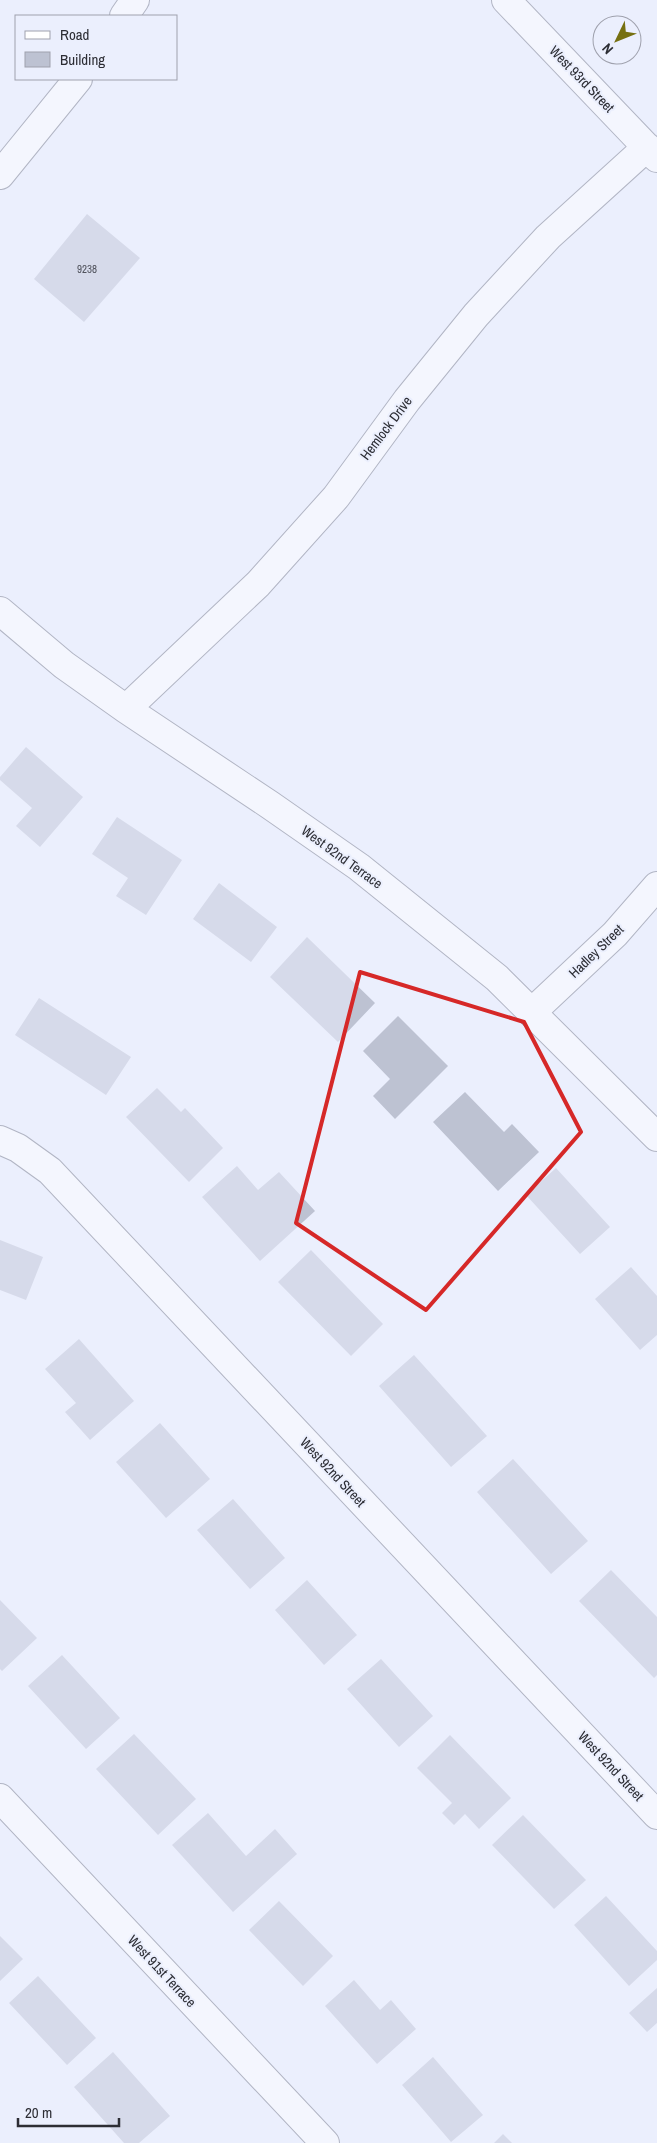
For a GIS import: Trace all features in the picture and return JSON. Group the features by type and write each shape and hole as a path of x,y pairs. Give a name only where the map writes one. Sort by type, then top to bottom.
{"street":[{"path":"125,15 135,0"},
{"name":"West 93rd Street","path":"506,0 652,153"},
{"path":"0,175 77,80"},
{"name":"Hemlock Drive","path":"126,709 258,584 336,497 407,400 476,314 548,237 652,153"},
{"name":"West 92nd Terrace","path":"0,611 64,665 359,867 497,978 657,1137"},
{"name":"Hadley Street","path":"532,1012 615,934 657,886"},
{"name":"West 92nd Street","path":"0,1140 18,1148 50,1171 657,1815"},
{"name":"West 91st Terrace","path":"0,1798 325,2143"}],"highlighted area":[{"path":"360,972 524,1022 581,1132 426,1310 296,1223"}],"building":[{"path":"87,214 140,258 84,322 34,279"},
{"path":"26,747 83,797 40,847 16,826 32,808 0,780 0,777"},
{"path":"117,817 182,860 146,915 116,896 128,878 92,854"},
{"path":"219,883 277,927 251,962 193,919"},
{"path":"307,937 375,1003 338,1042 270,977"},
{"path":"39,998 131,1057 106,1095 15,1035"},
{"path":"398,1016 448,1066 395,1119 373,1096 390,1079 363,1051"},
{"path":"157,1088 181,1112 185,1108 223,1148 189,1182 126,1117"},
{"path":"465,1092 504,1132 512,1124 539,1152 498,1191 433,1122"},
{"path":"237,1166 258,1190 279,1172 315,1211 260,1261 202,1197"},
{"path":"556,1168 610,1227 580,1254 526,1195"},
{"path":"0,1240 43,1257 26,1300 0,1290"},
{"path":"311,1250 383,1324 351,1356 278,1282"},
{"path":"631,1267 657,1296 657,1335 640,1350 595,1299"},
{"path":"79,1339 134,1401 90,1440 65,1412 76,1403 45,1369"},
{"path":"414,1355 487,1436 451,1467 379,1386"},
{"path":"160,1423 210,1479 166,1518 116,1462"},
{"path":"513,1459 588,1541 551,1574 477,1492"},
{"path":"233,1499 285,1558 250,1589 197,1530"},
{"path":"611,1570 657,1617 657,1675 654,1678 579,1601"},
{"path":"307,1580 357,1635 324,1665 275,1610"},
{"path":"0,1600 37,1638 2,1671 0,1669"},
{"path":"62,1655 120,1718 86,1749 28,1686"},
{"path":"381,1659 433,1716 399,1747 347,1689"},
{"path":"134,1734 196,1799 158,1835 96,1769"},
{"path":"450,1735 511,1798 479,1829 465,1814 454,1825 442,1813 452,1803 417,1768"},
{"path":"208,1813 246,1856 275,1829 297,1854 233,1912 172,1845"},
{"path":"523,1815 586,1880 554,1909 492,1845"},
{"path":"606,1896 657,1951 657,1960 629,1986 574,1925"},
{"path":"279,1901 333,1956 303,1986 249,1930"},
{"path":"0,1936 23,1959 0,1981"},
{"path":"38,1976 96,2038 67,2065 9,2003"},
{"path":"354,1980 380,2010 391,2000 416,2029 377,2064 325,2006"},
{"path":"657,1988 657,2023 647,2032 629,2013"},
{"path":"113,2052 170,2116 139,2143 124,2143 74,2087"},
{"path":"433,2057 483,2115 451,2142 402,2085"},
{"path":"503,2134 512,2143 494,2143"}]}
